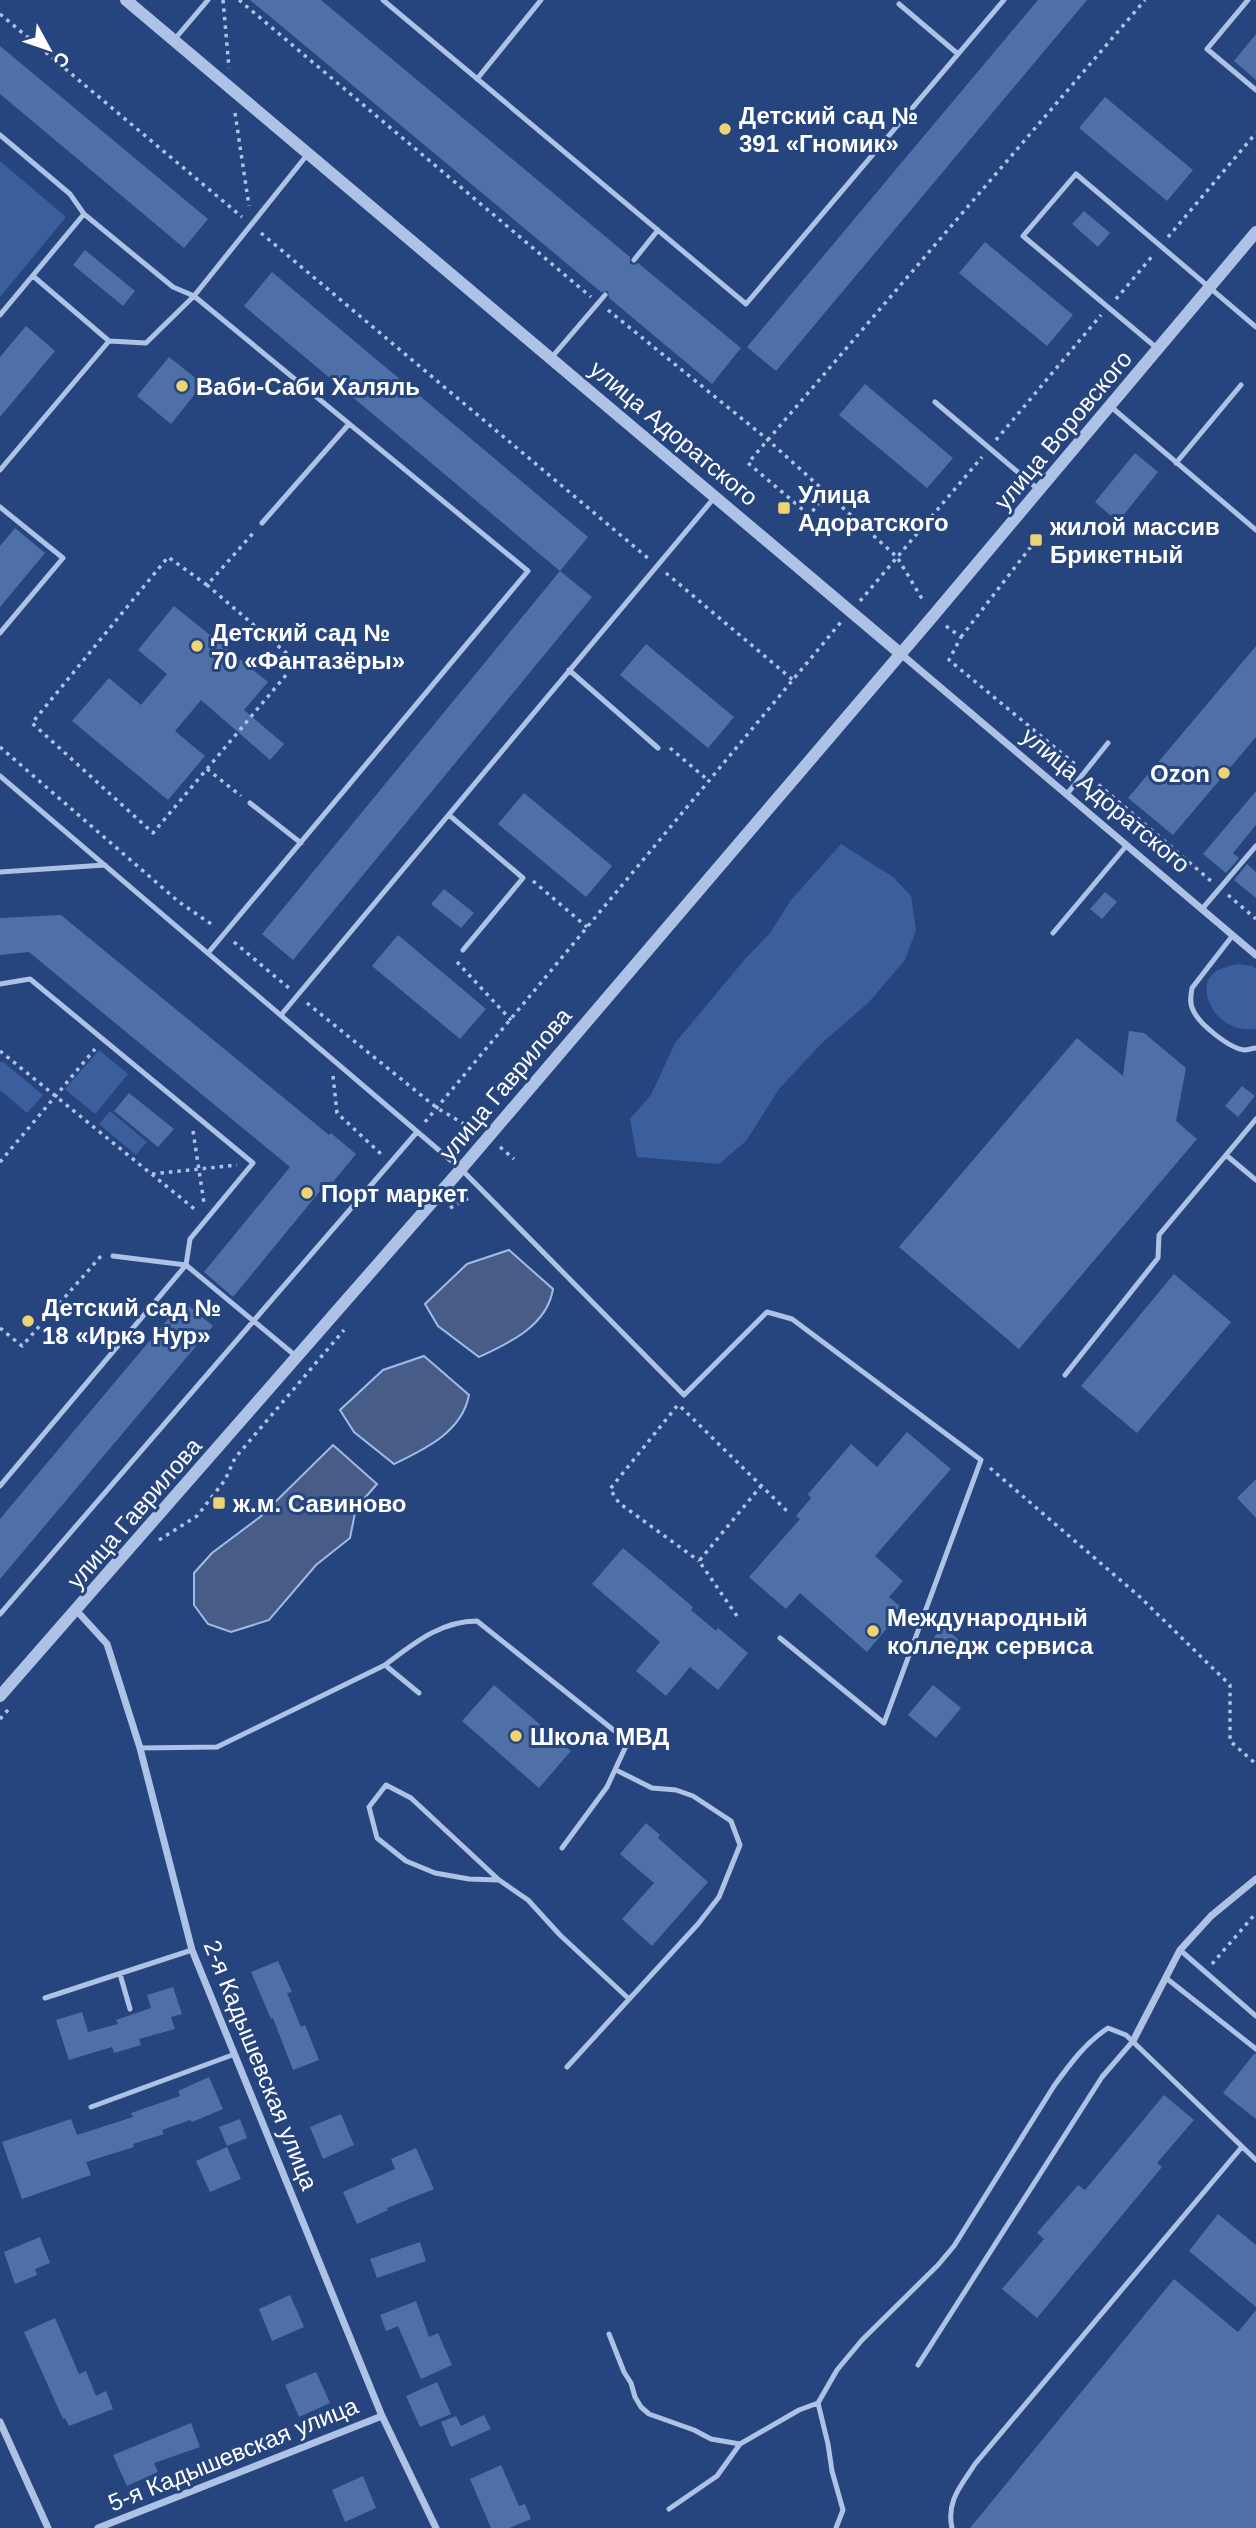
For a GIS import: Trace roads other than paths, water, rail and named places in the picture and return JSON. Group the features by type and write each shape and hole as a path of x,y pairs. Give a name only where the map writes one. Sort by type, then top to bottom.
{"street":[{"name":"улица Адоратского","path":"127,0 1256,955"},
{"name":"улица Воровского","path":"901,654 1256,232"},
{"name":"улица Гаврилова","path":"0,1696 488,1138 901,654"},
{"name":"2-я Кадышевская улица","path":"77,1611 107,1644 140,1748 192,1950 382,2416 436,2528"},
{"path":"1133,2041 1180,1950 1211,1916 1256,1879"},
{"name":"5-я Кадышевская улица","path":"98,2528 382,2416"},
{"path":"0,2422 48,2528"}],"lane":[{"path":"174,40 208,0"},
{"path":"383,0 746,304 1004,0"},
{"path":"477,79 541,0"},
{"path":"1246,1 1208,49 1256,90"},
{"path":"900,4 958,54"},
{"path":"0,135 70,194 84,214 173,287 194,296 528,570 208,953"},
{"path":"33,276 109,341 146,343 194,296 309,153"},
{"path":"1158,349 1023,236 1076,174 1256,327"},
{"path":"0,316 84,214"},
{"path":"634,260 658,230"},
{"path":"552,357 605,295"},
{"path":"0,470 109,341"},
{"path":"1176,463 1241,385"},
{"path":"935,402 1039,490"},
{"path":"1110,406 1256,530"},
{"path":"262,523 349,424"},
{"path":"281,1015 716,496"},
{"path":"0,507 63,558 0,633"},
{"path":"569,670 658,748"},
{"path":"1067,794 1108,743"},
{"path":"0,776 461,1169 684,1395 767,1312 792,1319 981,1460 884,1723 779,1638"},
{"path":"250,803 301,843"},
{"path":"449,815 523,878 463,950"},
{"path":"1053,933 1127,845"},
{"path":"1202,909 1256,846"},
{"path":"0,872 105,865"},
{"path":"1233,935 1192,988 1190,999 1193,1010 1209,1029 1228,1044 1245,1051 1256,1048"},
{"path":"0,984 30,979 253,1163 190,1239 186,1265 0,1486"},
{"path":"1065,1375 1158,1258 1159,1235 1256,1119"},
{"path":"0,1614 417,1132"},
{"path":"1226,1155 1256,1180"},
{"path":"113,1256 186,1265 297,1357"},
{"path":"140,1748 217,1746 385,1665 423,1636 458,1621 477,1620 621,1736 626,1746 607,1787 562,1848"},
{"path":"385,1665 419,1693"},
{"path":"567,2067 698,1924 719,1897 740,1845 731,1821 693,1796 676,1790 652,1788 616,1770"},
{"path":"499,1880 469,1879 435,1873 406,1861 377,1838 369,1807 386,1785 411,1798 499,1880 528,1900 569,1944 629,1999"},
{"path":"45,1998 192,1950"},
{"path":"1180,1950 1256,2016"},
{"path":"120,1974 130,2009"},
{"path":"1166,1978 1256,2049"},
{"path":"836,2528 843,2510 818,2403 824,2388 862,2340 954,2246 1054,2086 1095,2037 1108,2028 1126,2035 1256,2160"},
{"path":"918,2365 1102,2077 1133,2041"},
{"path":"91,2107 235,2054"},
{"path":"952,2528 949,2513 951,2502 975,2464 1241,2148"},
{"path":"609,2333 635,2397 649,2414 711,2439 740,2444"},
{"path":"669,2509 717,2476 740,2444 799,2410 818,2403"}],"place":[{"name":"Детский сад № 391 «Гномик»","path":"725,129"},
{"name":"Ваби-Саби Халяль","path":"182,386"},
{"name":"Улица Адоратского","path":"784,508"},
{"name":"жилой массив Брикетный","path":"1036,540"},
{"name":"Детский сад № 70 «Фантазёры»","path":"197,646"},
{"name":"Ozon","path":"1224,773"},
{"name":"Порт маркет","path":"307,1193"},
{"name":"Детский сад № 18 «Иркэ Нур»","path":"28,1321"},
{"name":"ж.м. Савиново","path":"219,1503"},
{"name":"Международный колледж сервиса","path":"873,1631"},
{"name":"Школа МВД","path":"516,1736"}]}
